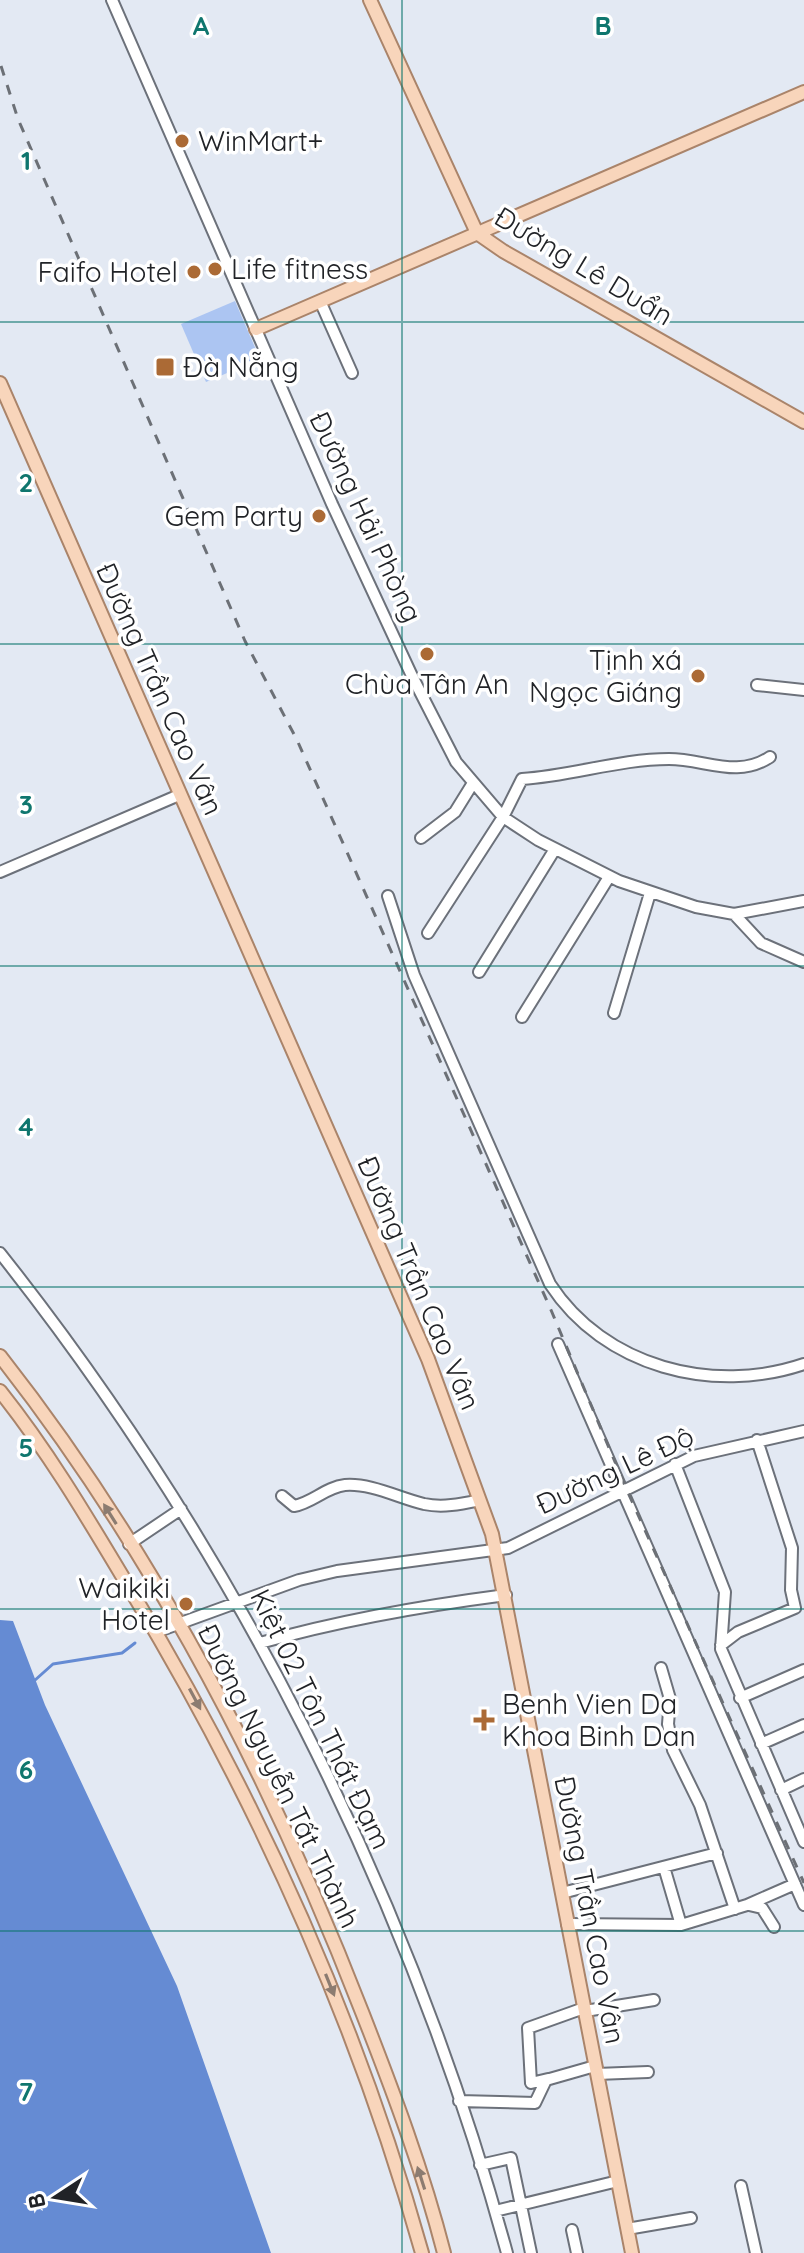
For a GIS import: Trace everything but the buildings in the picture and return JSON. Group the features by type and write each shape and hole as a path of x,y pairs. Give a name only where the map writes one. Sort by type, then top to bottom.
{"main road":[{"name":"Đường Lê Duẩn","path":"370,0 477,233 550,278 804,422"},
{"path":"256,329 804,92"},
{"name":"Đường Trần Cao Vân","path":"0,383 428,1359 480,1500 506,1595 632,2253"},
{"name":"Đường Nguyễn Tất Thành","path":"0,1356 62,1438 178,1623 275,1809 336,1945 381,2060 435,2217 444,2253"},
{"name":"Đường Nguyễn Tất Thành","path":"0,1391 70,1489 156,1632 257,1818 352,2039 422,2253"},
{"path":"317,1953 336,1945"},
{"path":"414,2224 435,2217"}],"street":[{"name":"Đường Hải Phòng","path":"112,0 412,676 456,762 503,817 609,877 650,893 734,914 804,901"},
{"path":"320,301 352,373"},
{"path":"757,685 804,690"},
{"path":"428,933 503,817 522,779 671,759 734,769 754,768 770,757"},
{"path":"421,838 455,812 473,783"},
{"path":"0,872 179,795"},
{"path":"479,972 555,849"},
{"path":"522,1017 609,877"},
{"path":"614,1013 650,893"},
{"path":"388,896 423,994 550,1284 561,1298 602,1337 666,1369 711,1376 752,1376 804,1364"},
{"path":"734,914 761,943 804,962"},
{"name":"Kiệt 02 Tôn Thất Đạm","path":"0,1253 71,1347 181,1509 260,1643 317,1756 377,1887 439,2042 507,2253"},
{"path":"558,1344 804,1905"},
{"name":"Đường Lê Độ","path":"156,1632 237,1602 337,1571 508,1548 675,1464 757,1440 804,1431"},
{"path":"721,1645 738,1632 795,1608 791,1590 792,1548 757,1440"},
{"path":"675,1464 725,1592 721,1645 740,1698 804,1842"},
{"path":"282,1496 294,1506 303,1505 334,1488 348,1485 427,1504 446,1506 480,1500"},
{"path":"129,1544 181,1509"},
{"path":"260,1643 331,1623 406,1608 506,1595"},
{"path":"661,1668 670,1699 668,1724 673,1750 700,1805 735,1909"},
{"path":"740,1698 804,1670"},
{"path":"761,1744 804,1725"},
{"path":"781,1790 804,1779"},
{"path":"562,1893 717,1853"},
{"path":"664,1867 681,1925"},
{"path":"567,1924 681,1925 747,1905 795,1884"},
{"path":"747,1905 762,1908 774,1927"},
{"path":"648,2072 596,2070 531,2083 528,2028 584,2009 654,2000"},
{"path":"459,2101 535,2103 548,2079"},
{"path":"480,2165 511,2158 523,2203 531,2253"},
{"path":"495,2211 618,2181"},
{"path":"741,2186 756,2253"},
{"path":"627,2229 691,2218"},
{"path":"572,2230 577,2253"}],"shaded area":[{"path":"235,301 260,359 206,382 181,324"},
{"path":"0,1620 13,1621 45,1705 177,1986 271,2253 0,2253"}],"waterway":[{"path":"34,1681 53,1664 122,1653 135,1643"}],"railway":[{"path":"1,66 18,119 245,641 297,740 551,1310 626,1488 804,1883"}],"place":[{"name":"WinMart+","path":"182,141"},
{"name":"Life fitness","path":"215,269"},
{"name":"Faifo Hotel","path":"194,272"},
{"name":"Đà Nẵng","path":"165,367"},
{"name":"Gem Party","path":"319,516"},
{"name":"Chùa Tân An","path":"427,654"},
{"name":"Tịnh xá Ngọc Giáng","path":"698,676"},
{"name":"Waikiki Hotel","path":"186,1604"},
{"name":"Benh Vien Da Khoa Binh Dan","path":"484,1720"}]}
